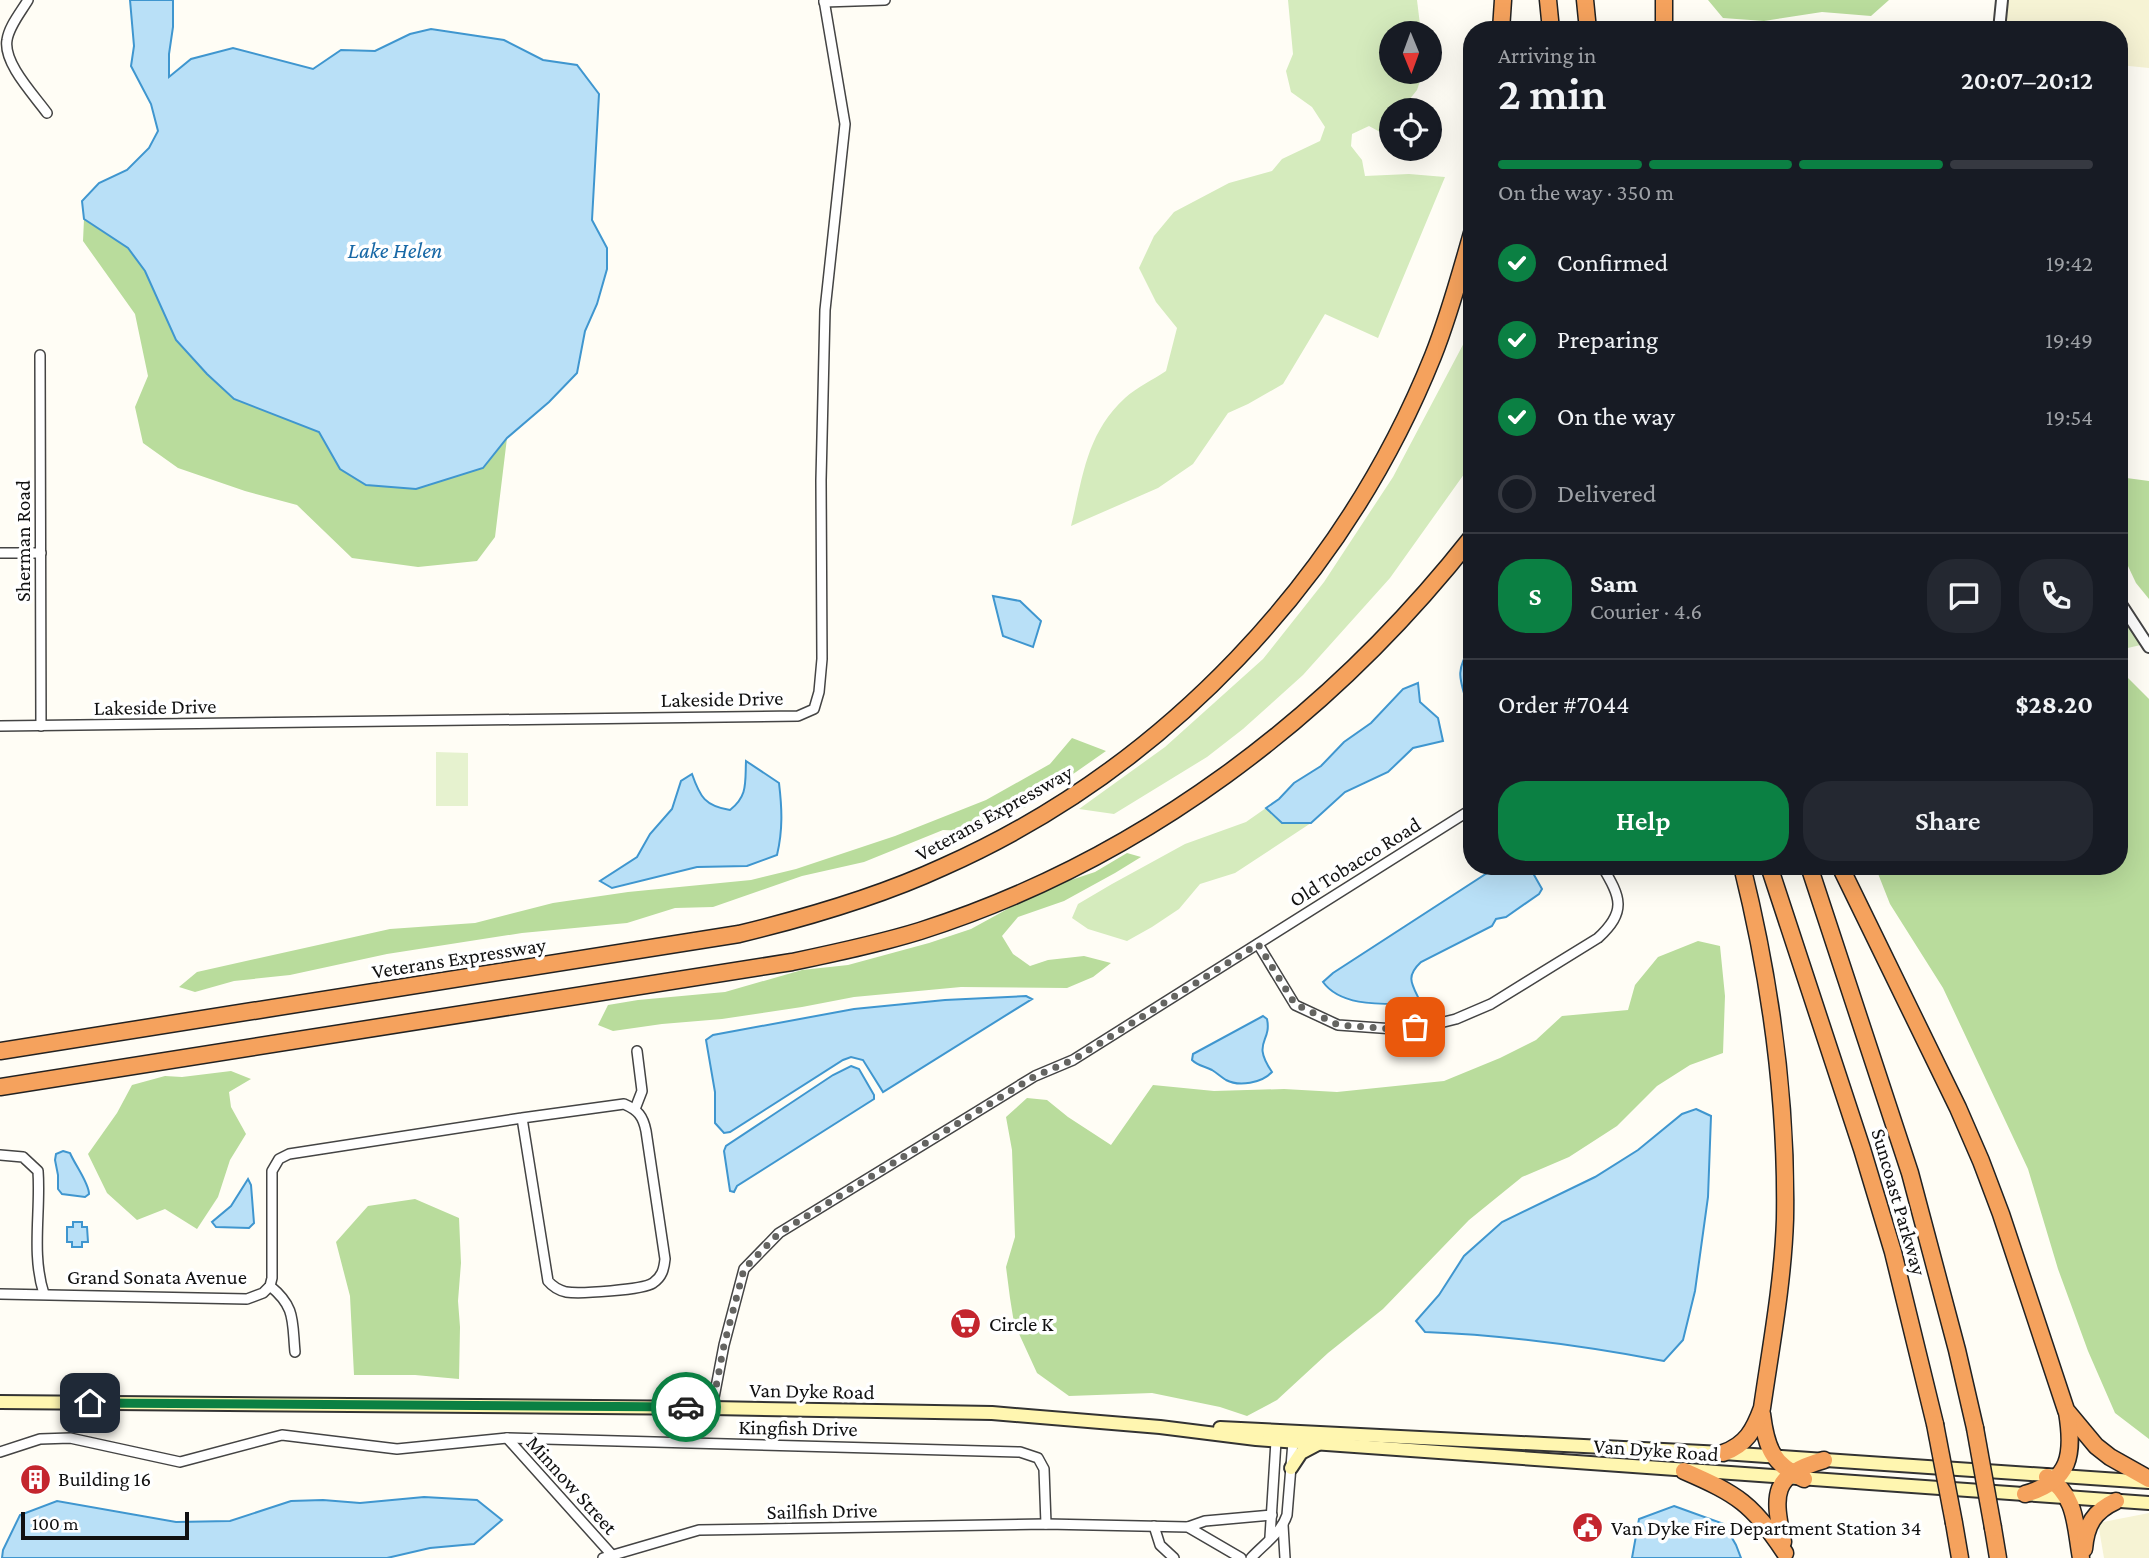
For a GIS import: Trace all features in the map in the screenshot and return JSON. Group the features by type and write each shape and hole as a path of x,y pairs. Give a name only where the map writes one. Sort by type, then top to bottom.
{"highway":[{"path":"1502,21 1503,0"},
{"path":"1548,0 1550,21"},
{"path":"1585,0 1587,21"},
{"path":"1664,0 1664,21"},
{"name":"Veterans Expressway","path":"0,1051 739,934 790,922 881,893 945,867 1023,826 1099,778 1172,721 1234,662 1302,586 1370,482 1415,396 1448,314 1463,263"},
{"path":"0,1087 792,962 889,940 978,911 1088,861 1224,777 1275,738 1345,677 1408,613 1463,548"},
{"path":"1723,1453 1747,1439 1762,1408 1782,1267 1784,1220 1779,1057 1760,942 1744,875"},
{"name":"Suncoast Parkway","path":"1772,875 1878,1200 1935,1424 1960,1558"},
{"name":"Suncoast Parkway","path":"1812,875 1910,1173 1934,1260 1975,1428 1998,1558"},
{"path":"1844,875 1953,1096 1981,1161 2066,1410 2070,1448 2065,1467 2036,1491 2025,1494"},
{"path":"1762,1408 1765,1438 1774,1456 1794,1477"},
{"path":"2066,1410 2103,1451 2149,1481"},
{"path":"1786,1556 1776,1504 1777,1494 1804,1465 1824,1460"},
{"path":"1684,1471 1726,1490 1753,1510 1770,1530 1786,1556"},
{"path":"2052,1477 2068,1497 2073,1509 2082,1558"},
{"path":"2082,1558 2089,1522 2099,1510 2116,1501"}],"main road":[{"name":"Van Dyke Road","path":"0,1402 992,1413 1290,1436 1723,1453 2052,1477 2149,1481"},
{"name":"Van Dyke Road","path":"1160,1427 1276,1441 1290,1436 1319,1444 2149,1503"},
{"path":"1291,1468 1301,1454 1319,1444"}],"street":[{"path":"28,0 10,29 6,42 10,62 47,113"},
{"path":"824,1 885,0"},
{"path":"2000,21 2002,0"},
{"name":"Lakeside Drive","path":"0,726 798,716 814,709 819,692 822,659 821,480 825,310 845,124 824,1"},
{"name":"Sherman Road","path":"40,355 41,726"},
{"path":"0,553 41,553"},
{"path":"2128,615 2149,647"},
{"name":"Old Tobacco Road","path":"712,1408 724,1345 744,1269 779,1233 1035,1076 1073,1060 1463,815"},
{"path":"1258,944 1295,1004 1338,1025 1394,1029 1436,1024 1457,1019 1491,1003 1574,954 1603,933 1618,914 1616,891 1607,875"},
{"path":"522,1118 548,1281 553,1287 573,1293 641,1288 654,1282 664,1269 665,1259 644,1119 635,1109 642,1092 636,1051"},
{"name":"Grand Sonata Avenue","path":"0,1294 247,1299 263,1293 270,1286 272,1171 279,1159 289,1154 624,1104 635,1109"},
{"path":"0,1155 23,1157 34,1164 38,1171 37,1252 40,1283 44,1294"},
{"path":"270,1286 285,1299 289,1307 295,1352"},
{"name":"Kingfish Drive","path":"0,1452 40,1439 69,1438 180,1462 282,1435 397,1449 507,1438 1020,1452 1038,1458 1044,1469 1046,1524"},
{"path":"1251,1558 1278,1532 1287,1515 1291,1468 1290,1436"},
{"name":"Minnow Street","path":"507,1438 607,1557"},
{"path":"1270,1537 1276,1441"},
{"path":"1046,1524 1188,1527 1205,1521 1272,1514"},
{"name":"Sailfish Drive","path":"607,1557 699,1531 1046,1524"},
{"path":"1283,1525 1285,1558"},
{"path":"1154,1526 1160,1545 1174,1558"},
{"path":"1188,1527 1241,1558"}],"shaded area":[{"path":"2003,0 2149,0 2149,68 2128,66 2128,21 2000,21"},
{"path":"2149,1513 2149,1558 2104,1558 2098,1523"}],"green space":[{"path":"1288,0 1417,0 1420,21 1379,21 1379,84 1419,84 1417,90 1411,98 1379,98 1379,131 1369,126 1352,134 1351,146 1362,160 1365,176 1409,174 1445,177 1378,338 1325,314 1283,384 1228,413 1193,464 1158,488 1071,526 1083,473 1102,426 1125,398 1166,371 1177,328 1156,302 1139,268 1154,236 1174,212 1229,183 1272,171 1282,159 1320,141 1325,127 1312,107 1291,92 1286,71 1293,54"},
{"path":"1708,0 1889,0 1871,16 1822,12 1764,21 1723,18"},
{"path":"84,219 128,248 145,271 176,340 234,399 320,432 340,469 483,468 507,438 495,537 477,561 418,567 352,558 297,505 178,468 143,443 135,407 148,376 135,314 83,241"},
{"path":"1463,345 1463,476 1390,578 1303,675 1207,757 1114,814 1079,809 1165,747 1263,659 1324,582 1393,477"},
{"path":"2128,478 2149,481 2149,599 2136,583 2128,566"},
{"path":"2128,616 2145,644 2128,648"},
{"path":"2128,678 2149,699 2149,1439 2115,1413 2088,1351 2058,1269 2028,1169 1943,988 1890,904 1879,875 2128,875"},
{"path":"1072,738 1106,751 1026,807 967,831 943,830 864,862 802,876 713,907 675,908 627,923 522,933 387,954 290,975 234,981 195,992 179,987 197,972 390,929 475,923 553,903 628,892 751,880 796,869 895,836 986,800 1050,764"},
{"path":"436,752 468,753 468,806 436,806"},
{"path":"1266,808 1282,823 1311,823 1235,873 1200,884 1179,909 1127,941 1088,929 1072,918 1078,904 1112,884 1185,844 1246,822"},
{"path":"1127,853 1141,857 1064,901 1018,917 1002,936 1013,954 1030,966 1048,960 1084,956 1111,963 1093,977 1067,988 961,987 854,997 722,1019 613,1031 598,1025 608,1005 725,992 802,970 848,965 929,943 971,929 1044,889 1095,872"},
{"path":"1698,941 1720,946 1725,996 1723,1053 1690,1065 1657,1086 1617,1126 1569,1157 1522,1177 1469,1220 1383,1309 1328,1353 1277,1400 1247,1416 1220,1407 1152,1393 1069,1396 1037,1373 1014,1323 1006,1267 1015,1237 1012,1150 1006,1117 1027,1098 1047,1100 1111,1145 1153,1085 1214,1091 1284,1089 1337,1092 1444,1081 1536,1040 1562,1016 1628,1010 1635,985 1658,957"},
{"path":"231,1071 251,1079 229,1092 231,1107 246,1134 230,1160 218,1197 197,1229 165,1209 137,1220 107,1193 88,1154 117,1113 132,1085 165,1076 182,1077"},
{"path":"415,1199 459,1218 459,1379 415,1375 354,1375 350,1296 336,1242 368,1206"}],"water":[{"name":"Lake Helen","path":"130,0 173,0 169,77 191,59 233,48 313,69 341,50 375,51 410,34 431,29 504,40 543,60 577,65 599,94 592,220 607,248 607,269 597,304 585,331 577,373 549,402 507,438 483,468 416,489 366,485 340,469 319,432 234,399 207,374 176,340 145,271 128,248 84,219 82,201 99,183 127,170 149,148 158,131 151,104 131,66 134,46"},
{"path":"993,596 1020,601 1041,621 1033,647 1003,636"},
{"path":"1463,661 1463,691 1460,674"},
{"path":"1418,683 1420,702 1438,718 1443,741 1413,748 1388,772 1345,792 1311,823 1282,823 1266,808 1294,783 1321,766 1344,742 1371,723 1403,689"},
{"path":"746,761 779,783 781,819 777,855 747,866 697,867 612,888 600,881 637,857 650,834 672,809 681,781 692,774 698,789 709,803 730,810 743,794"},
{"path":"1484,875 1534,875 1542,889 1539,894 1506,917 1496,919 1492,926 1421,962 1413,971 1411,980 1419,999 1410,1004 1363,1002 1340,996 1323,982"},
{"path":"1026,996 1032,999 883,1092 863,1060 851,1057 730,1132 724,1133 715,1123 715,1092 706,1040 713,1035 854,1009 945,1000"},
{"path":"1263,1016 1267,1019 1268,1027 1263,1054 1272,1072 1268,1076 1250,1083 1231,1082 1192,1060 1193,1054"},
{"path":"851,1066 859,1069 874,1099 737,1186 734,1192 730,1191 724,1151 726,1146 833,1075"},
{"path":"1696,1109 1711,1116 1708,1197 1695,1291 1683,1340 1664,1361 1545,1342 1425,1332 1416,1321 1439,1295 1464,1256 1502,1222 1595,1177 1638,1150 1682,1114"},
{"path":"63,1151 70,1153 84,1179 89,1194 85,1197 62,1194 58,1189 55,1160 56,1154"},
{"path":"248,1179 251,1185 254,1223 249,1228 216,1227 212,1222 231,1206"},
{"path":"73,1222 82,1222 82,1227 87,1227 88,1242 82,1242 82,1247 72,1247 72,1242 67,1242 67,1227 73,1227"},
{"path":"424,1497 477,1500 502,1520 474,1544 430,1548 387,1558 2,1558 3,1550 20,1515 57,1501 176,1522 230,1521 291,1501 360,1503"},
{"path":"1674,1506 1724,1524 1741,1558 1632,1558 1639,1519"}],"way so far":[{"path":"686,1407 712,1408 724,1345 744,1269 779,1233 1035,1076 1073,1060 1258,944 1295,1004 1338,1025 1394,1029 1415,1027"}],"place":[{"name":"Circle K","path":"966,1324"},
{"name":"Building 16","path":"35,1479"},
{"name":"Van Dyke Fire Department Station 34","path":"1588,1528"}],"route":[{"path":"90,1403 686,1407"}]}
